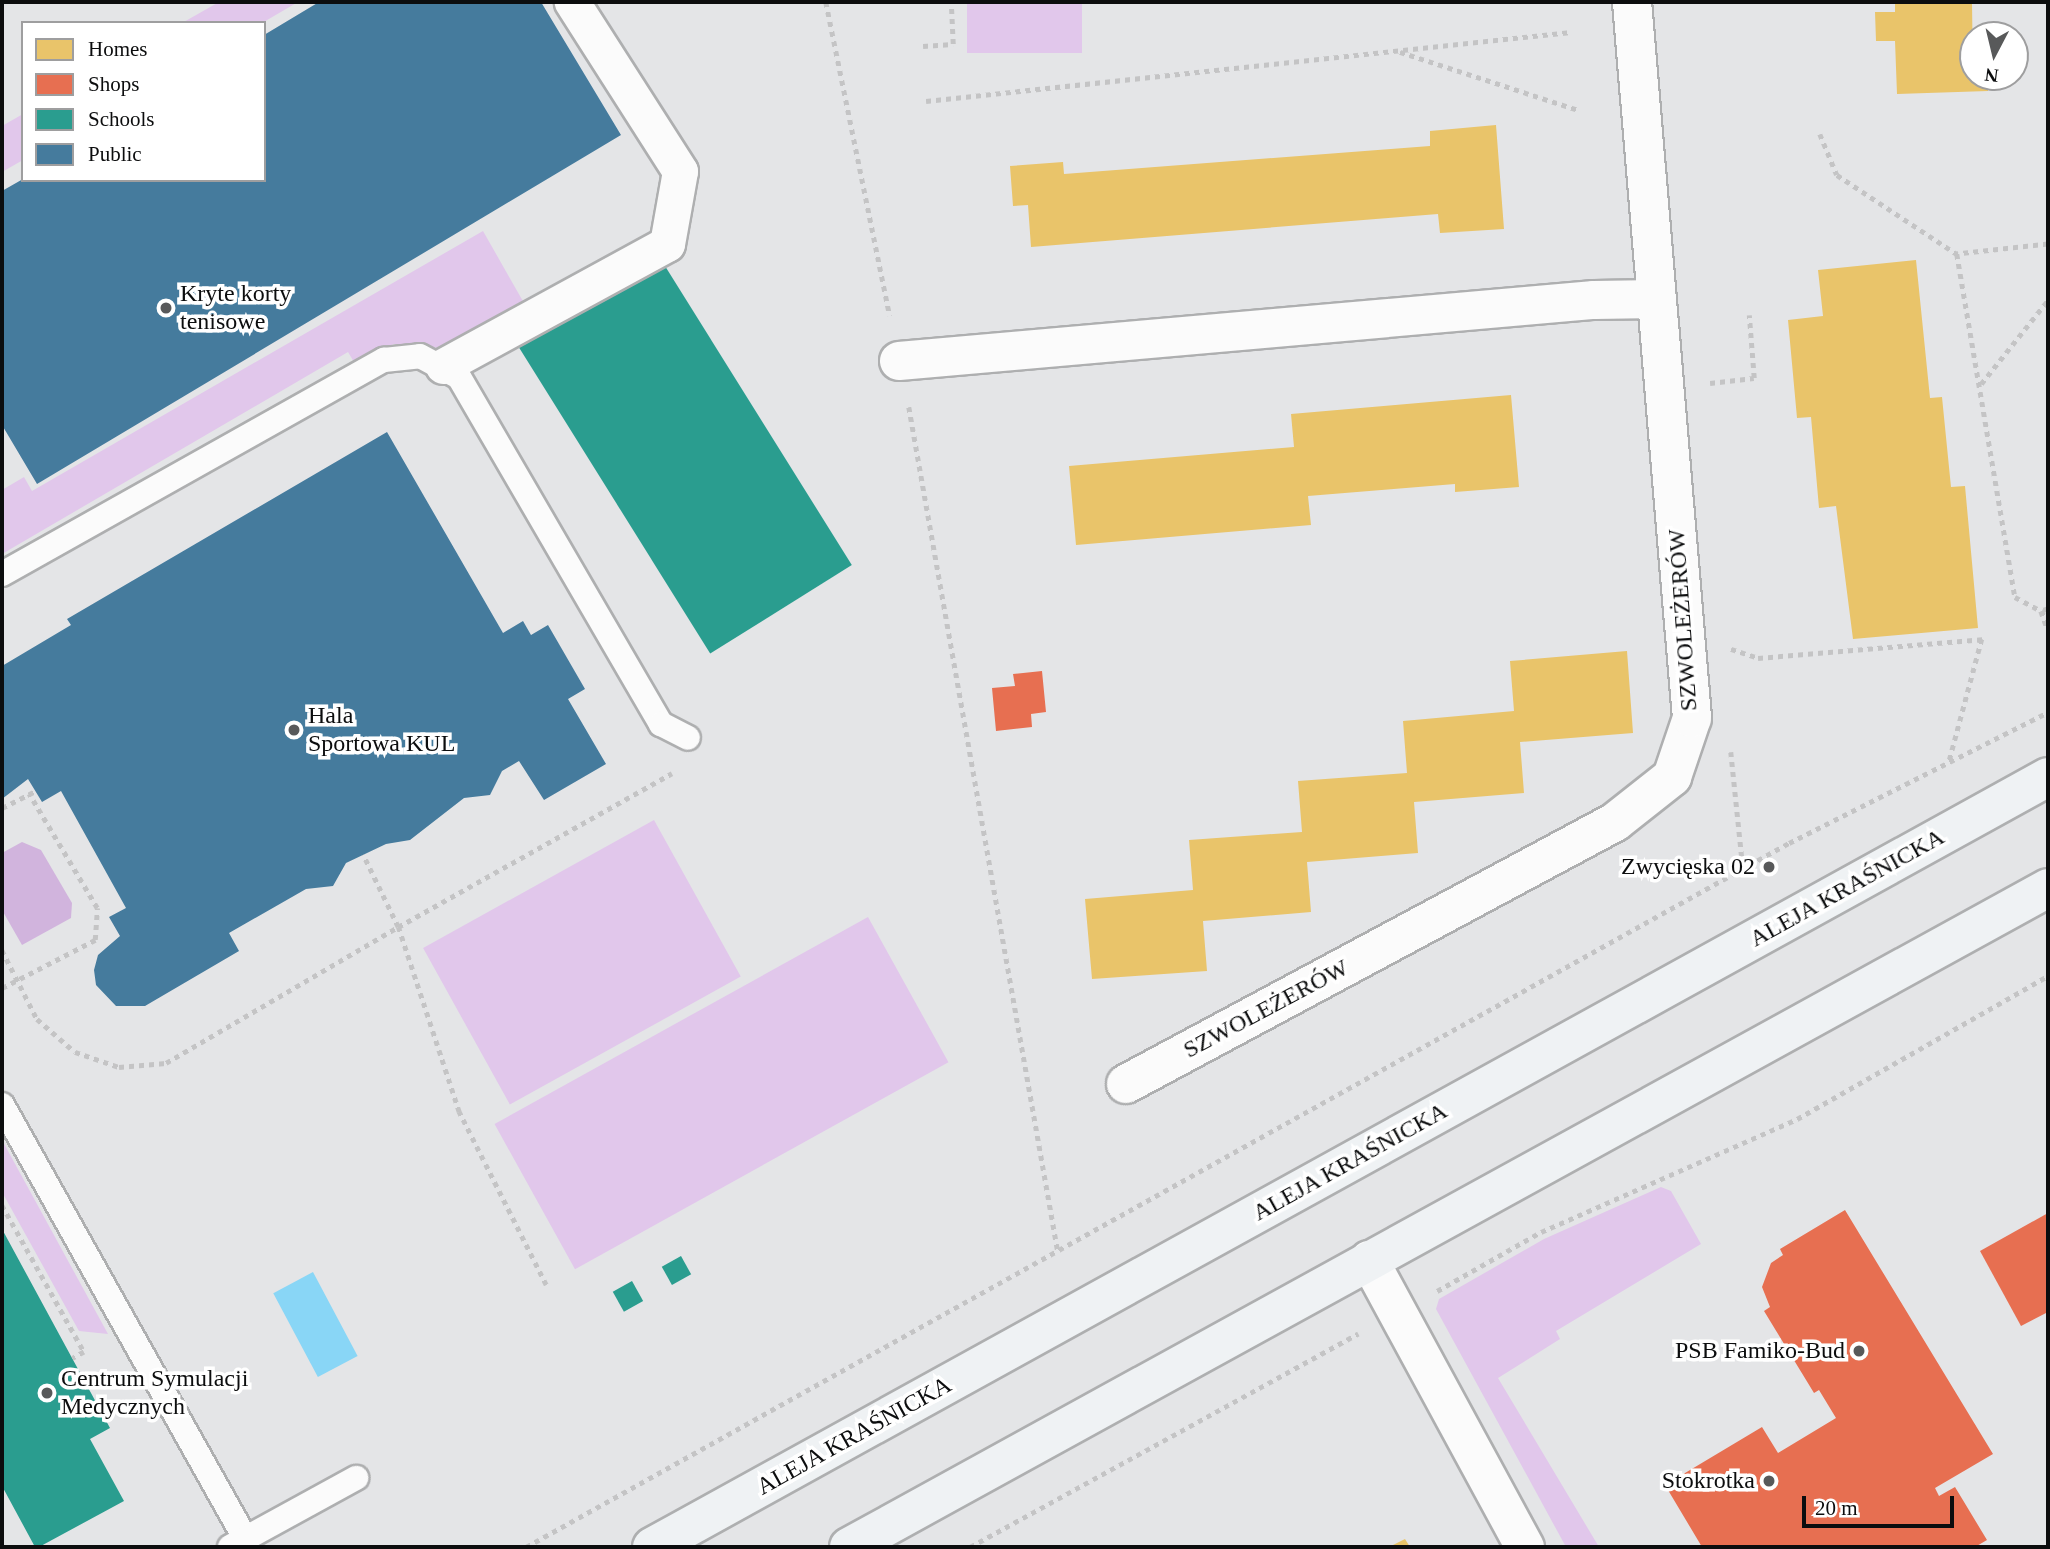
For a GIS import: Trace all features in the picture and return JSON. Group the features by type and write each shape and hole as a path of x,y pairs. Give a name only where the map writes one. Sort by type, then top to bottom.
{"main road":[{"name":"ALEJA KRAŚNICKA","path":"652,1547 2048,777"},
{"path":"849,1547 2048,888"}],"street":[{"path":"443,366 667,244 680,171 572,2"},
{"name":"SZWOLEŻERÓW","path":"1126,1084 1615,822 1672,777 1692,718 1632,2"},
{"path":"899,361 1594,300 1657,299"},
{"path":"1369,1260 1525,1547"}],"lane":[{"path":"2,574 384,360 420,356 460,377 661,724 688,738"},
{"path":"2,1105 238,1543 356,1478"}],"path":[{"path":"826,2 899,361 1058,1252"},
{"path":"923,46 953,44 951,2"},
{"path":"926,101 1571,32"},
{"path":"1396,51 1579,110"},
{"path":"1820,134 1838,175 1957,254 2048,244"},
{"path":"1957,254 2015,597 2041,611 2048,621"},
{"path":"1981,384 2048,300"},
{"path":"1698,384 1754,378 1749,315"},
{"path":"2041,611 2048,609"},
{"path":"2041,611 2048,630"},
{"path":"1723,641 1732,650 1758,658 1982,639 1949,762"},
{"path":"526,1547 1789,843 2048,712"},
{"path":"2,950 37,1019 75,1052 120,1067 166,1063 682,767"},
{"path":"2,808 32,792 97,908 95,940 19,982 2,988"},
{"path":"363,855 398,928 459,1112 546,1285"},
{"path":"1426,1297 1541,1231 1797,1119 2048,976"},
{"path":"2,1205 84,1352 72,1358"},
{"path":"970,1547 1366,1329"}],"shaded area":[{"path":"219,2 298,2 265,21 186,21"},
{"path":"967,2 1082,2 1082,53 967,53"},
{"path":"21,115 21,161 2,172 2,126"},
{"path":"483,231 528,310 452,349 394,344 354,362 348,352 2,554 2,490 24,477 32,491"},
{"path":"654,820 741,977 510,1105 423,948"},
{"path":"22,842 41,850 72,903 71,918 22,945 2,910 2,853"},
{"path":"868,917 948,1062 575,1269 495,1124"},
{"path":"2,1140 108,1334 79,1331 2,1192"},
{"path":"1661,1187 1671,1191 1701,1244 1556,1331 1560,1339 1498,1378 1599,1547 1566,1547 1436,1309 1439,1299 1544,1239"}],"water":[{"path":"313,1272 358,1356 318,1377 273,1293"}],"building: Homes":[{"path":"1895,2 1972,2 1972,21 1959,21 1959,91 1988,91 1897,94 1895,41 1876,41 1875,12 1895,12"},
{"path":"1496,125 1504,229 1440,233 1438,214 1031,247 1028,205 1013,206 1010,166 1063,162 1064,174 1430,146 1430,131"},
{"path":"1916,260 1930,398 1942,397 1951,487 1965,486 1978,628 1853,639 1836,506 1819,508 1811,417 1797,418 1788,320 1823,316 1818,270"},
{"path":"1511,395 1519,487 1455,492 1455,484 1308,496 1311,525 1076,545 1069,466 1294,447 1291,414"},
{"path":"1627,651 1633,733 1520,742 1524,793 1414,802 1418,853 1307,862 1311,912 1203,921 1207,971 1092,979 1085,899 1193,890 1189,840 1302,832 1298,781 1407,773 1403,721 1514,711 1510,661"},
{"path":"1405,1539 1410,1547 1389,1547"}],"building: Shops":[{"path":"1042,671 1046,712 1031,714 1032,727 996,731 992,688 1015,686 1013,674"},
{"path":"1845,1210 1993,1454 1935,1488 1939,1496 1955,1487 1987,1540 1975,1547 1702,1547 1665,1485 1762,1427 1778,1453 1836,1418 1819,1390 1814,1393 1764,1311 1770,1307 1762,1287 1771,1263 1783,1255 1780,1249"},
{"path":"2048,1213 2048,1312 2021,1326 1980,1251"}],"building: Schools":[{"path":"660,258 852,565 710,653 518,346"},
{"name":"Centrum Symulacji Medycznych","path":"2,1229 110,1428 90,1439 124,1501 39,1547 35,1547 2,1486"},
{"path":"681,1256 691,1274 672,1285 662,1267"},
{"path":"632,1281 643,1301 624,1312 613,1292"}],"building: Public":[{"name":"Kryte korty tenisowe","path":"319,2 541,2 621,135 37,484 2,425 2,191 21,180 266,182 266,34"},
{"name":"Hala Sportowa KUL","path":"387,432 503,633 523,621 531,635 548,625 585,689 568,699 606,764 544,800 519,761 502,771 490,795 464,798 410,840 386,844 346,863 333,886 306,889 229,933 239,951 145,1006 116,1006 96,985 94,970 98,955 120,936 109,917 126,908 61,791 42,802 28,779 2,799 2,666 71,625 67,619"}],"place":[{"name":"Kryte korty tenisowe","path":"166,308"},
{"name":"Hala Sportowa KUL","path":"294,730"},
{"name":"Zwycięska 02","path":"1769,867"},
{"name":"PSB Famiko-Bud","path":"1859,1351"},
{"name":"Centrum Symulacji Medycznych","path":"47,1393"},
{"name":"Stokrotka","path":"1769,1481"}]}
